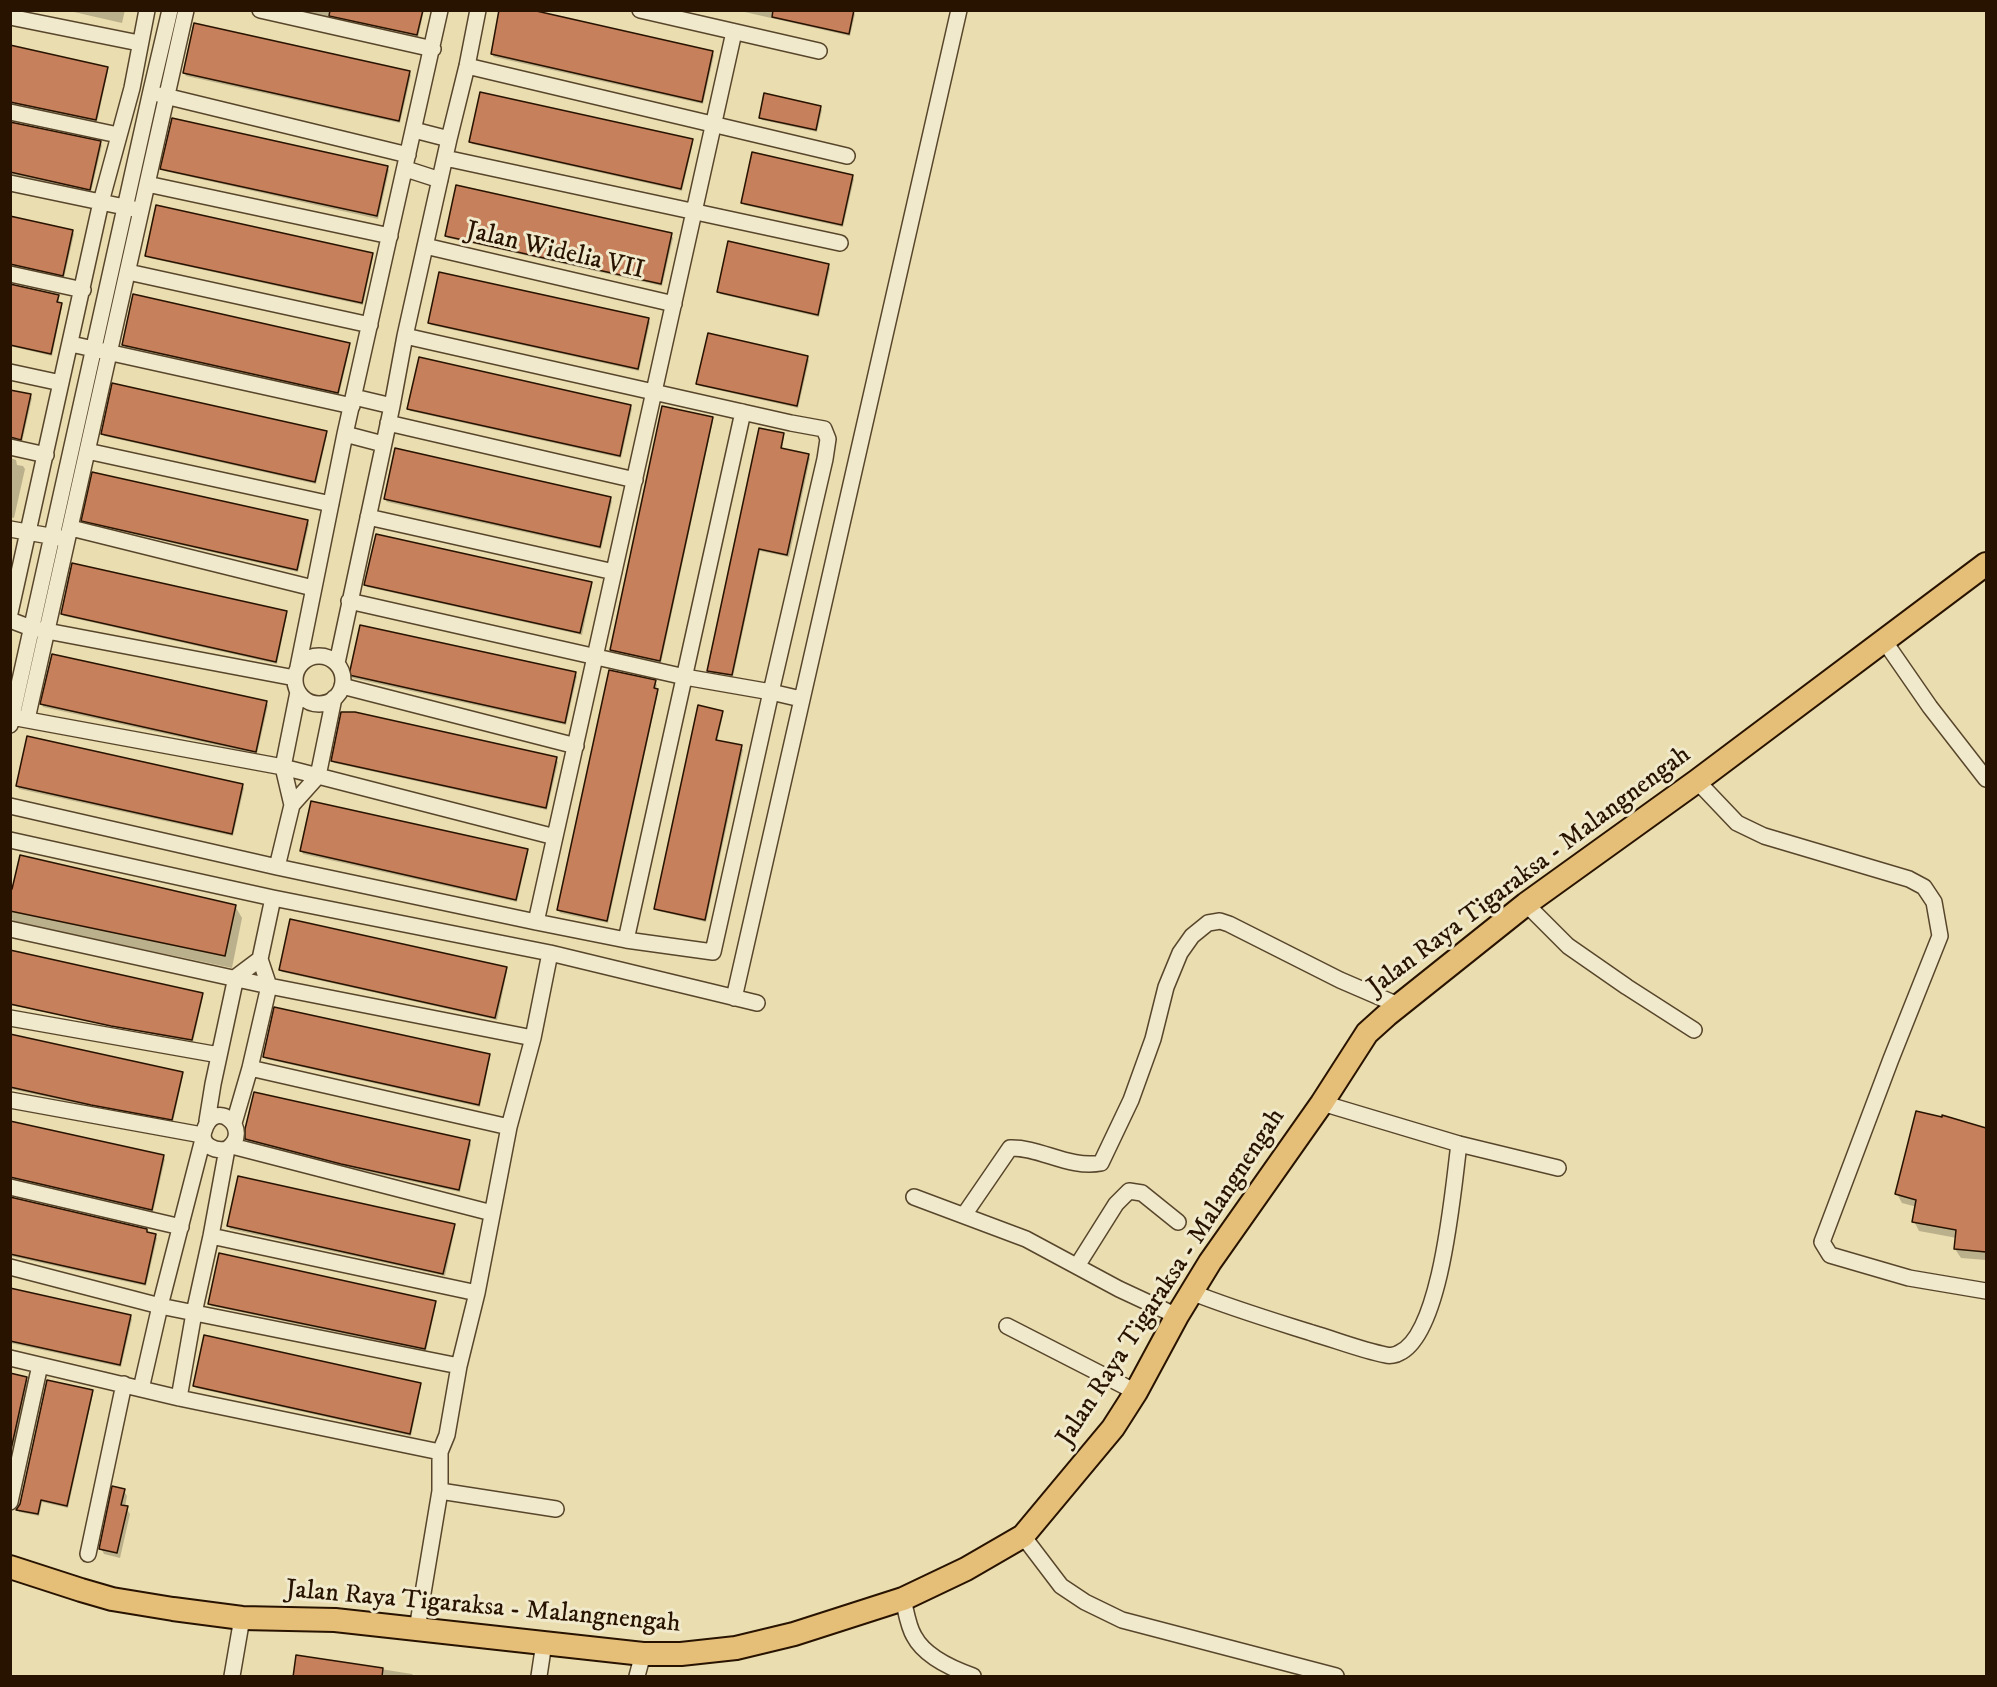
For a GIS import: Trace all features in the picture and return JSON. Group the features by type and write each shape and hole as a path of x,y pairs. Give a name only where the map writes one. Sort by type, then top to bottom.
{"main road":[{"name":"Jalan Raya Tigaraksa - Malangnengah","path":"10,1567 112,1599 242,1618 335,1620 643,1654 681,1654 736,1647 794,1635 903,1599 966,1569 1023,1536 1113,1428 1136,1392 1191,1292 1322,1103 1367,1033 1398,1005 1526,904 1697,781 1986,564"}],"street":[{"path":"10,613 101,202 132,88 147,10"},
{"path":"15,720 31,628 170,10"},
{"path":"15,720 48,631 186,10"},
{"path":"260,10 433,49"},
{"path":"277,867 292,805 283,767 313,588 440,10"},
{"path":"337,663 405,336 478,10"},
{"path":"640,10 819,51"},
{"path":"734,998 959,10"},
{"path":"10,17 139,43"},
{"path":"536,922 734,32"},
{"path":"467,66 847,156"},
{"path":"132,88 151,91 407,162 440,180"},
{"path":"10,112 118,135"},
{"path":"414,130 449,139"},
{"path":"445,158 840,243"},
{"path":"10,183 142,211"},
{"path":"147,184 390,236"},
{"name":"Jalan Widelia VII","path":"425,246 674,304"},
{"path":"128,273 370,325"},
{"path":"10,274 83,290"},
{"path":"10,806 277,867 536,922 626,940 713,952 828,439 824,429 405,336"},
{"path":"71,344 353,401 392,406"},
{"path":"10,372 61,383"},
{"path":"626,940 743,412"},
{"path":"388,423 635,480"},
{"path":"345,434 383,444"},
{"path":"10,447 46,455"},
{"path":"87,451 331,504"},
{"path":"369,517 614,572"},
{"path":"10,529 53,536 70,534 313,588"},
{"path":"349,601 684,677 801,699"},
{"path":"10,620 31,628 297,679"},
{"path":"1885,642 1930,707 1986,779"},
{"path":"292,805 318,776 338,692 342,674 337,663 328,657 316,656 306,659 297,679 305,700 315,704 325,703 338,692"},
{"path":"338,692 576,746"},
{"path":"15,720 283,767 555,837"},
{"path":"1697,781 1737,823 1764,836 1909,879 1924,886 1934,902 1940,936 1822,1242 1830,1255 1909,1278 1986,1291"},
{"path":"10,840 273,898 550,953 757,1003"},
{"path":"179,1398 194,1312 230,1147 237,1134 234,1123 250,1068 269,986 260,959 273,898"},
{"path":"1526,904 1568,946 1694,1030"},
{"path":"964,1215 1010,1148 1019,1148 1066,1161 1101,1163 1131,1100 1153,1038 1166,987 1180,953 1192,936 1208,923 1220,921 1229,924 1340,980 1398,1005"},
{"path":"10,929 269,986 533,1038"},
{"path":"417,1629 440,1491 440,1452 447,1435 459,1366 477,1293 509,1127 533,1038 550,953"},
{"path":"141,1389 204,1132 236,977 260,959"},
{"path":"10,1017 219,1055"},
{"path":"250,1068 509,1127"},
{"path":"10,1100 204,1132"},
{"path":"1322,1103 1459,1144 1558,1168"},
{"path":"204,1132 213,1117 221,1116 234,1123"},
{"path":"204,1132 213,1149 220,1151 230,1147 492,1213"},
{"path":"1191,1292 1220,1304 1388,1356 1399,1354 1412,1344 1436,1291 1442,1265 1459,1144"},
{"path":"10,1187 181,1227"},
{"path":"1077,1266 1116,1204 1129,1191 1142,1193 1178,1222"},
{"path":"914,1197 1026,1239 1177,1316"},
{"path":"211,1236 477,1293"},
{"path":"10,1267 160,1306 459,1366"},
{"path":"1007,1326 1136,1392"},
{"path":"10,1358 179,1398 440,1452"},
{"path":"10,1503 40,1365"},
{"path":"88,1554 124,1384"},
{"path":"440,1491 556,1509"},
{"path":"1023,1536 1061,1586 1084,1602 1122,1620 1336,1677"},
{"path":"903,1599 914,1637 944,1664 973,1677"},
{"path":"232,1677 242,1618"},
{"path":"539,1677 544,1643"},
{"path":"637,1677 643,1654"}],"building":[{"path":"330,10 423,10 417,35 329,16"},
{"path":"499,10 532,10 713,51 702,102 491,54"},
{"path":"773,10 854,10 849,34 772,17"},
{"path":"194,23 410,71 399,121 183,73"},
{"path":"10,45 108,67 96,120 10,102"},
{"path":"480,92 693,139 681,189 469,142"},
{"path":"764,93 821,106 816,130 759,118"},
{"path":"172,118 388,166 377,216 160,169"},
{"path":"10,122 101,141 90,190 10,172"},
{"path":"752,152 853,175 842,225 741,203"},
{"path":"456,185 672,233 661,284 445,236"},
{"path":"156,205 373,253 362,303 145,256"},
{"path":"10,216 73,230 63,276 10,264"},
{"path":"728,241 829,264 818,315 717,292"},
{"path":"439,272 649,318 638,369 428,323"},
{"path":"10,284 59,295 57,302 62,303 51,354 10,345"},
{"path":"133,294 350,343 338,393 122,345"},
{"path":"708,333 808,356 797,406 696,384"},
{"path":"419,357 631,405 620,456 407,409"},
{"path":"112,383 327,431 315,482 101,434"},
{"path":"10,390 31,394 21,440 10,437"},
{"path":"662,406 713,417 660,661 610,650"},
{"path":"759,428 784,433 781,448 809,454 787,555 759,549 732,675 707,671"},
{"path":"395,448 611,497 600,547 384,499"},
{"path":"92,472 308,520 297,570 81,521"},
{"path":"376,534 592,582 580,633 364,585"},
{"path":"72,563 287,611 276,662 61,614"},
{"path":"360,625 576,672 565,723 349,675"},
{"path":"52,654 267,701 256,752 40,704"},
{"path":"609,670 656,680 654,688 658,689 607,921 557,910"},
{"path":"698,705 723,711 716,740 742,745 705,920 654,909"},
{"path":"341,712 355,712 557,757 546,808 331,761"},
{"path":"27,736 243,784 232,834 16,786"},
{"path":"311,801 528,849 516,900 300,851"},
{"path":"20,855 236,905 225,956 10,911 10,889 12,889"},
{"path":"290,919 507,967 495,1018 279,970"},
{"path":"10,950 203,993 192,1040 111,1026 10,1004"},
{"path":"274,1007 490,1054 479,1105 263,1057"},
{"path":"10,1034 183,1072 172,1120 10,1087"},
{"path":"254,1092 470,1140 459,1190 341,1164 245,1139 245,1129"},
{"path":"1916,1111 1942,1117 1942,1115 1986,1128 1986,1252 1954,1249 1956,1230 1912,1222 1916,1200 1895,1194"},
{"path":"10,1121 164,1155 152,1210 10,1177"},
{"path":"238,1176 455,1224 443,1274 227,1226"},
{"path":"10,1197 147,1229 147,1232 156,1234 145,1284 10,1254"},
{"path":"219,1253 436,1301 425,1349 208,1304"},
{"path":"10,1288 131,1315 120,1365 10,1341"},
{"path":"204,1335 421,1383 410,1434 193,1386"},
{"path":"10,1373 27,1377 10,1454"},
{"path":"47,1380 93,1390 67,1506 41,1500 38,1514 16,1510 20,1504"},
{"path":"112,1486 125,1489 121,1505 128,1506 117,1553 99,1549"},
{"path":"296,1655 383,1668 382,1677 293,1677"}]}
